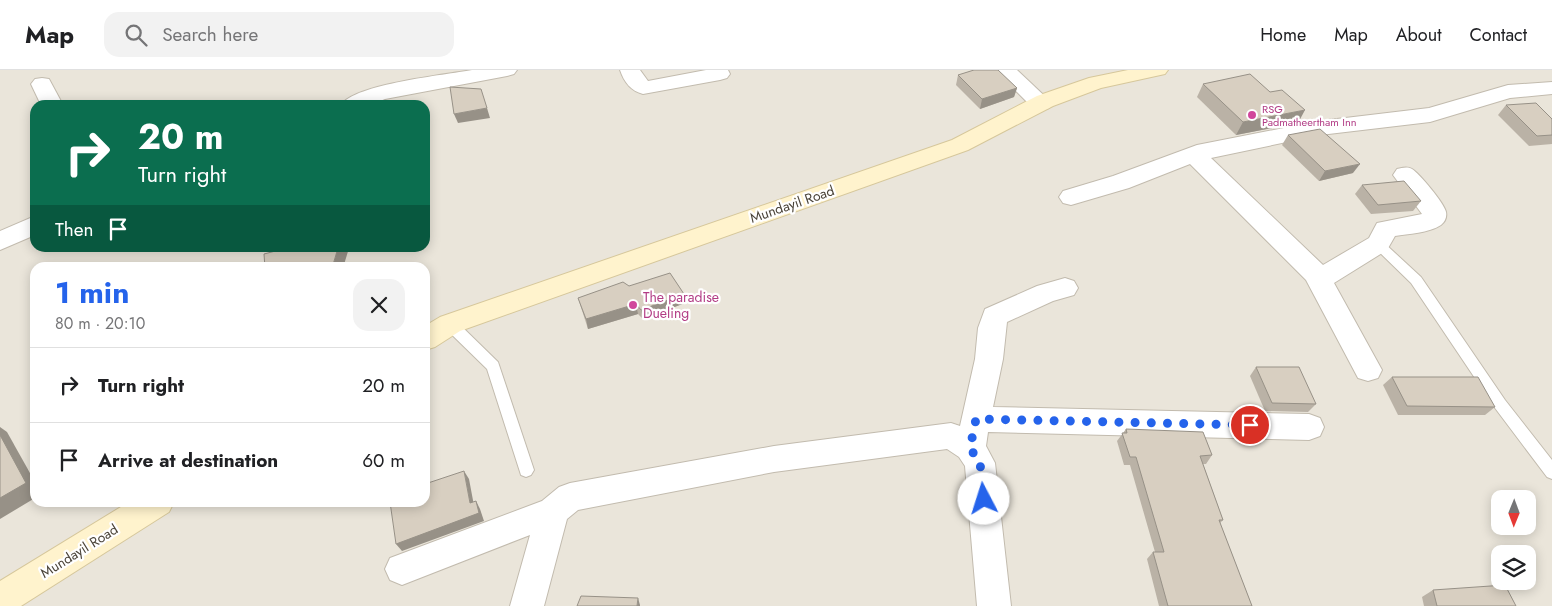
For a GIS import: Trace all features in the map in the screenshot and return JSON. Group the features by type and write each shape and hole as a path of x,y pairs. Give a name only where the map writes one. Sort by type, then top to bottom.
{"main road":[{"name":"Mundayil Road","path":"430,336 450,324 960,145 1041,103 1096,83 1158,70"},
{"name":"Mundayil Road","path":"0,600 150,507"}],"street":[{"path":"363,100 379,93 507,70"},
{"path":"630,70 633,78 644,88 720,74 716,70"},
{"path":"1005,70 1041,103"},
{"path":"42,84 50,100"},
{"path":"1071,197 1121,182 1197,154 1320,128 1430,115 1508,92 1552,88"},
{"path":"1197,154 1198,158 1316,274 1368,370"},
{"path":"1316,274 1327,276 1378,244 1383,232 1390,227 1429,221 1434,218 1432,206 1405,175"},
{"path":"0,241 30,227"},
{"path":"994,606 980,463 973,433 989,360 992,328 995,316 1046,293 1065,288"},
{"path":"402,569 553,511 570,497 774,459 973,433 1309,427"},
{"path":"527,606 553,511"}],"lane":[{"path":"1378,244 1416,280 1500,404 1552,472"},
{"path":"450,324 493,366 526,470"}],"shaded area":[{"path":"0,70 1552,70 1552,606 0,606"}],"building":[{"path":"974,70 998,70 1017,88 982,99 958,75"},
{"path":"1250,74 1270,92 1282,90 1305,110 1243,122 1203,84"},
{"path":"450,87 481,89 487,108 454,114"},
{"path":"1536,103 1552,119 1552,135 1537,136 1506,105"},
{"path":"1320,129 1360,164 1325,171 1288,135"},
{"path":"1404,181 1421,201 1378,205 1362,185"},
{"path":"272,252 337,252 334,262 265,262 264,254"},
{"path":"670,273 684,294 641,310 636,304 586,319 578,298 623,282 629,286"},
{"path":"1256,367 1299,367 1316,404 1272,403"},
{"path":"1392,377 1478,377 1495,407 1407,406"},
{"path":"1126,429 1203,432 1212,455 1200,456 1223,520 1219,520 1252,606 1168,606 1153,552 1164,552 1136,457 1130,457 1122,433 1127,433"},
{"path":"0,435 26,483 0,498"},
{"path":"464,471 470,503 476,501 479,513 396,544 391,507 430,507 430,482"},
{"path":"1491,586 1491,590 1508,590 1516,606 1437,606 1433,590"},
{"path":"581,596 638,598 637,606 577,606"}],"place":[{"name":"RSG Padmatheertham Inn","path":"1252,115"},
{"name":"The paradise Dueling","path":"633,305"}],"route":[{"path":"984,499 980,463 970,448 976,419 1250,425"}]}
